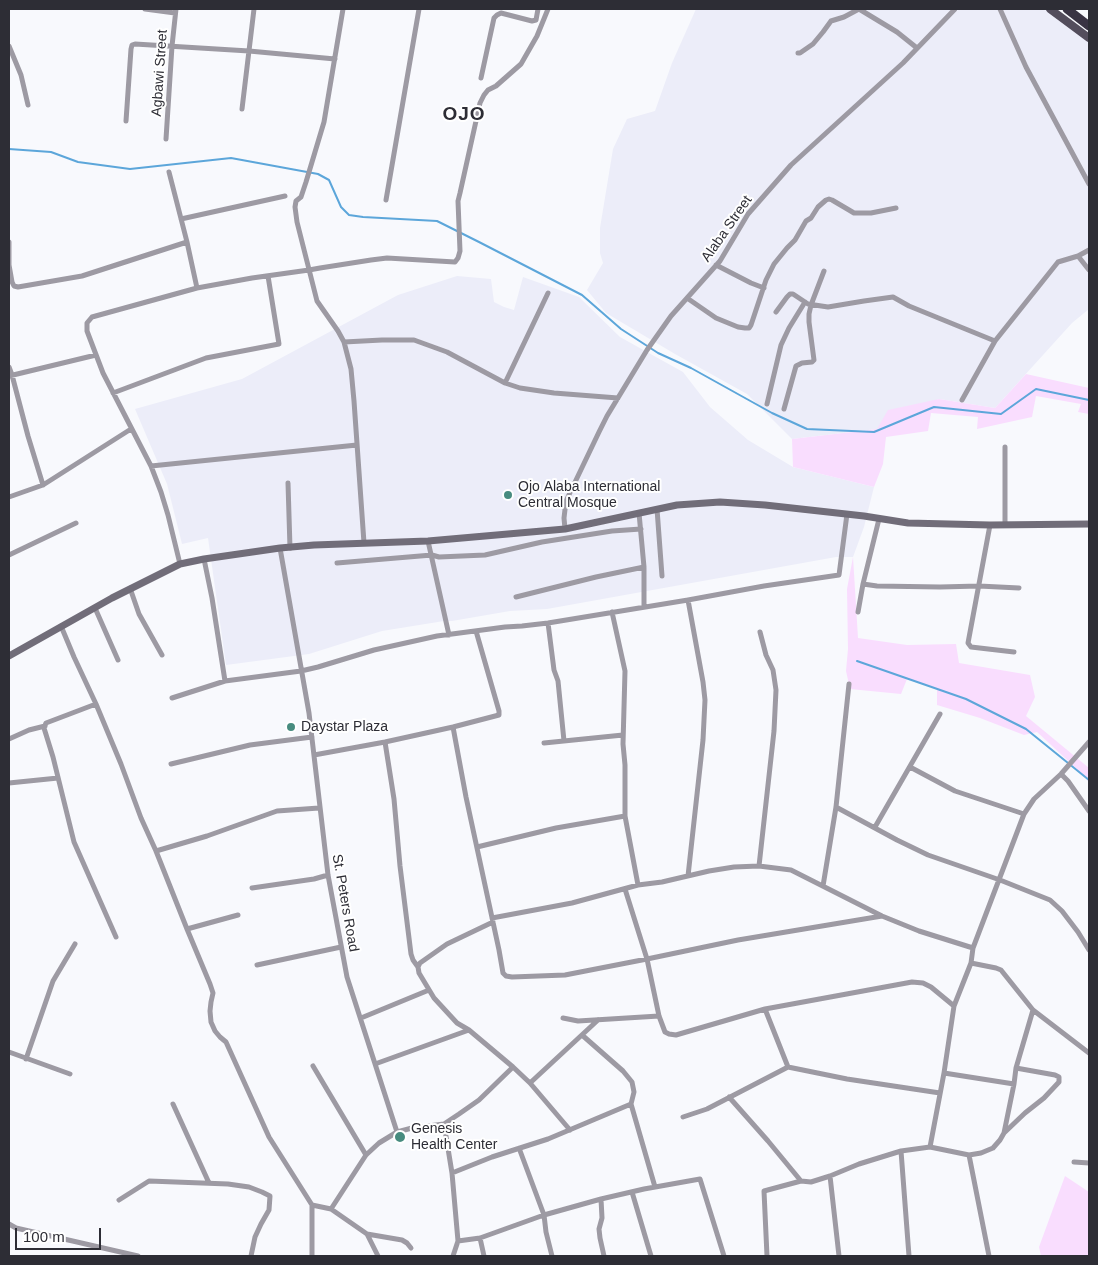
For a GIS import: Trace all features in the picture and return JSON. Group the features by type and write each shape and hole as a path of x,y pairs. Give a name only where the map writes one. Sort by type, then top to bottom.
{"highway":[{"path":"1068,9 1089,26"}],"main road":[{"path":"1050,9 1089,38"},
{"path":"9,656 130,588 180,564 280,548 428,540 565,529 678,505 720,502 847,514 908,523 990,525 1089,524"}],"street":[{"path":"145,9 176,11"},
{"path":"242,109 254,9"},
{"path":"343,9 324,122 301,197 296,201 295,207 317,302 344,342 351,369 364,543"},
{"path":"386,200 419,9"},
{"path":"481,78 494,18 502,13 532,21 536,20 538,9"},
{"path":"180,564 168,515 151,466 103,373 87,331 87,323 92,317 197,288 252,278 387,258 455,262 460,252 458,201 480,103 488,90 496,86 521,64 537,36 548,9"},
{"name":"Alaba Street","path":"565,529 566,501 603,424 648,348 671,316 716,265 748,214 791,165 871,93 955,9"},
{"path":"1000,9 1026,67 1089,184"},
{"path":"798,53 813,44 831,21 860,10 897,32 918,48"},
{"name":"Agbawi Street","path":"166,139 176,11"},
{"path":"126,121 132,45 249,51 335,59"},
{"path":"9,46 22,75 28,104"},
{"path":"170,172 197,288"},
{"path":"181,219 285,196"},
{"path":"687,298 716,318 738,327 749,328 769,274 779,257 795,240 806,221 811,218 818,207 826,200 832,200 854,213 860,214 896,208"},
{"path":"9,242 9,265 12,282 14,286 18,287 82,276 187,242"},
{"path":"962,400 995,341 1058,262 1078,256 1089,250"},
{"path":"1078,256 1089,270"},
{"path":"716,265 764,288"},
{"path":"784,408 796,366 802,362 812,362 814,360 809,314 824,271"},
{"path":"113,393 206,358 279,344 268,276"},
{"path":"504,383 548,293"},
{"path":"776,312 790,294 796,295 811,305 828,307 893,297 908,306 995,341"},
{"path":"767,404 781,345 789,328 806,302"},
{"path":"344,342 414,340 447,352 504,383 520,388 544,392 618,398"},
{"path":"11,376 96,355"},
{"path":"9,367 43,484"},
{"path":"9,497 43,484 131,429"},
{"path":"151,466 357,445"},
{"path":"1005,447 1006,524"},
{"path":"288,483 290,548"},
{"path":"657,509 662,576"},
{"path":"639,513 644,567 644,607"},
{"path":"172,698 224,680 301,671 374,650 437,636 548,623 839,575 847,514"},
{"path":"858,612 877,519"},
{"path":"9,555 76,523"},
{"path":"990,525 968,643 971,647 1014,652"},
{"path":"337,563 432,555 439,557 485,555 542,542 612,531 641,529"},
{"path":"428,540 450,635"},
{"name":"St. Peters Road","path":"280,548 301,671 304,679 328,875 347,977 397,1132"},
{"path":"204,559 212,598 224,680"},
{"path":"516,596 644,567"},
{"path":"863,584 877,586 1019,588"},
{"path":"130,588 139,614 162,655"},
{"path":"688,600 705,700 703,740 688,876"},
{"path":"96,608 118,660"},
{"path":"612,612 625,671 623,734 626,816 638,886"},
{"path":"548,623 554,670 558,681 564,741"},
{"path":"61,626 121,764 141,818 213,993 210,1011 211,1022 215,1031 226,1042 269,1137 312,1204 312,1256"},
{"path":"314,755 385,742 499,715 476,632"},
{"path":"759,866 774,731 776,690 773,670 766,655 760,632"},
{"path":"823,886 836,807 848,684"},
{"path":"9,739 96,704"},
{"path":"875,827 940,714"},
{"path":"45,726 74,842 116,937"},
{"path":"453,727 477,847 506,976 564,975 738,940 882,916"},
{"path":"544,743 623,734"},
{"path":"172,764 250,745 312,737"},
{"path":"385,742 394,799 411,954 419,973 438,1003 457,1023 468,1030 530,1083 570,1130"},
{"path":"930,1147 954,1006 1024,814 1034,799 1063,772 1089,742"},
{"path":"910,767 955,791 1024,814"},
{"path":"1063,772 1089,811"},
{"path":"9,783 58,778"},
{"path":"836,807 896,840 928,855 1050,900 1056,904 1078,932 1089,950"},
{"path":"156,851 277,811 320,808"},
{"path":"477,847 556,828 626,816"},
{"path":"418,967 420,963 447,944 493,920 709,871 759,866 791,870 882,916 920,931 974,948"},
{"path":"252,888 314,879 328,875"},
{"path":"625,889 646,960 659,1016 665,1032 669,1034 676,1034 765,1009 912,982 923,983 931,987 954,1006"},
{"path":"187,929 238,914"},
{"path":"26,1059 53,980 75,944"},
{"path":"257,965 341,947"},
{"path":"970,963 1001,970 1033,1010 1089,1053"},
{"path":"361,1018 429,990"},
{"path":"765,1009 788,1067"},
{"path":"1004,1133 1016,1068 1033,1010"},
{"path":"563,1018 578,1021 659,1016"},
{"path":"530,1083 598,1020"},
{"path":"375,1064 468,1030"},
{"path":"582,1035 623,1071 632,1082 634,1092 631,1104 655,1186"},
{"path":"9,1052 70,1074"},
{"path":"313,1066 366,1155"},
{"path":"331,1208 366,1155 379,1143 397,1132 444,1124 479,1100 513,1067"},
{"path":"683,1117 706,1109 788,1067 847,1079 940,1092"},
{"path":"767,1256 764,1191 800,1181 811,1182 859,1164 902,1151 930,1147 969,1155 993,1148 1004,1133 1044,1098 1059,1082 1059,1077 1055,1074 1016,1068"},
{"path":"944,1073 1014,1084"},
{"path":"729,1098 768,1141 800,1181"},
{"path":"173,1104 209,1183"},
{"path":"452,1173 492,1157 548,1139 631,1104"},
{"path":"444,1124 452,1173 458,1241 453,1256"},
{"path":"519,1148 544,1216 552,1256"},
{"path":"902,1151 908,1256"},
{"path":"969,1155 989,1256"},
{"path":"1074,1162 1089,1163"},
{"path":"830,1176 839,1256"},
{"path":"458,1241 480,1238 601,1199 655,1186 700,1178 724,1256"},
{"path":"119,1200 149,1181 249,1186 270,1196 271,1201 270,1210 255,1237 251,1256"},
{"path":"632,1192 651,1256"},
{"path":"601,1199 602,1218 599,1229 604,1256"},
{"path":"312,1204 331,1208 367,1234 402,1240 411,1248"},
{"path":"9,1224 16,1228 138,1256"},
{"path":"367,1234 378,1256"},
{"path":"480,1238 484,1256"}],"shaded area":[{"path":"696,9 1047,9 1089,42 1089,309 1072,323 995,408 939,399 877,429 792,439 747,394 606,313 587,290 603,263 600,253 600,228 613,149 627,119 655,111 672,63"},
{"path":"457,276 491,279 494,302 514,310 523,277 579,297 620,337 683,372 710,407 748,440 793,467 874,487 864,527 853,557 836,557 547,609 510,611 382,631 309,654 226,665 208,538 182,544 167,484 135,409 242,379 398,295"},
{"path":"1026,374 1089,388 1089,414 1078,412 1081,404 1036,396 1032,417 977,429 978,417 931,413 928,431 886,437 883,464 874,487 793,467 792,439 877,429 888,410 939,399 995,408"},
{"path":"853,557 858,638 907,645 956,644 959,663 1030,675 1035,697 1026,716 1089,768 1089,782 1037,732 1024,735 980,718 937,705 937,689 907,679 901,694 850,689 846,671 848,649 847,589"},
{"path":"1065,1176 1089,1192 1089,1256 1041,1256 1039,1247"}],"waterway":[{"path":"9,149 51,152 78,162 130,169 231,158 318,174 329,180 341,207 349,215 437,221 582,295 621,329 658,353 691,368 772,413 807,429 874,432 934,407 1001,414 1036,389 1089,400"},
{"path":"857,661 966,699 1026,729 1089,780"}],"place":[{"name":"Ojo Alaba International Central Mosque","path":"508,495"},
{"name":"Daystar Plaza","path":"291,727"},
{"name":"Genesis Health Center","path":"400,1137"}],"district":[{"name":"OJO","path":"464,115"}]}
